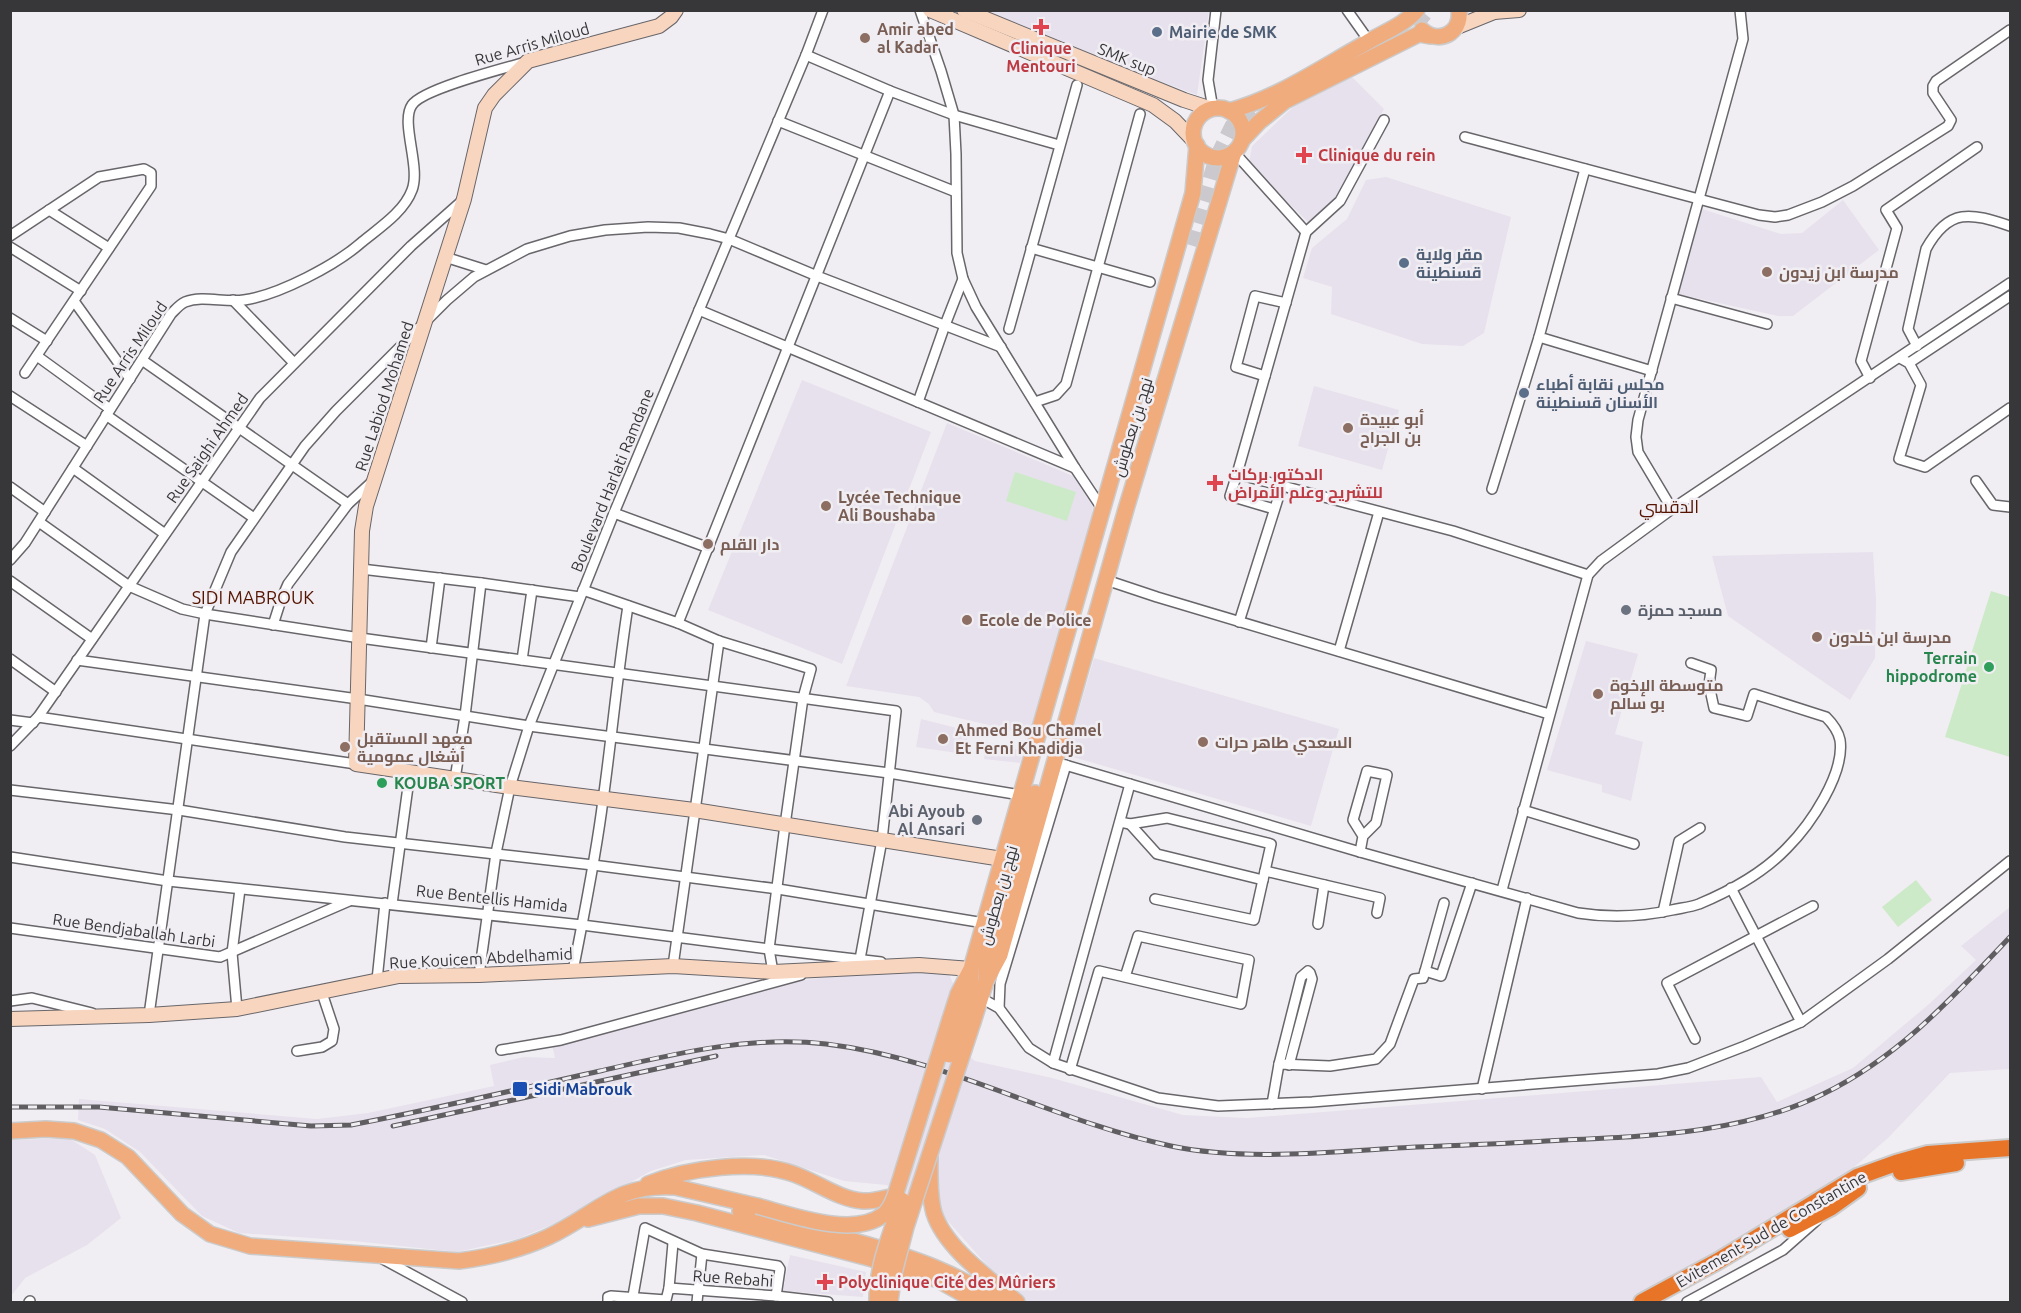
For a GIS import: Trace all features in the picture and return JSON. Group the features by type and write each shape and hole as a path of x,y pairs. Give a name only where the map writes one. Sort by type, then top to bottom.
{"highway":[{"name":"Evitement Sud de Constantine","path":"1642,1302 1718,1261 1865,1173 1928,1154 2010,1148"},
{"name":"Evitement Sud de Constantine","path":"1658,1302 1830,1208 1858,1188 1874,1180 1904,1171 1946,1164 2010,1159"}],"main road":[{"path":"1430,36 1410,13 1369,41 1260,101 1229,111 1212,109 1198,120 1194,131 1196,144 1207,155 1228,156 1258,122 1285,101 1419,34 1430,36 1444,37 1457,27 1460,17 1459,10"},
{"path":"1229,111 1242,126 1237,148"},
{"name":"نهج بن بعطوش","path":"985,919 1193,193 1196,144"},
{"name":"نهج بن بعطوش","path":"986,981 1000,955 1060,764 1106,580 1237,148"},
{"name":"نهج بن بعطوش","path":"985,919 1010,849 1193,246 986,961 986,981"},
{"path":"877,1302 877,1288 883,1259 970,992 970,969 985,919"},
{"path":"10,1131 46,1129 74,1131 101,1140 128,1157 182,1214 210,1234 250,1246 459,1261 515,1249 548,1237 618,1194 662,1186 675,1187 840,1225 856,1225 884,1215 891,1207 961,1022 981,998 986,981"},
{"path":"890,1302 894,1273 930,1150 961,1022"},
{"path":"930,1150 934,1214 943,1233 961,1253 1017,1302"},
{"path":"635,1190 669,1176 727,1167 767,1167 793,1174 836,1193 862,1201 895,1196"},
{"path":"571,1224 635,1196 675,1196 811,1228 922,1262 955,1276 997,1302"},
{"path":"571,1224 639,1206 663,1206 686,1210 869,1258 928,1276 977,1302"}],"street":[{"name":"Rue Arris Miloud","path":"10,560 39,522 171,314 184,303 197,300 244,300 302,279 332,264 359,245 399,209 413,190 414,156 408,112 412,103 423,96 488,73 659,26 676,10"},
{"name":"Boulevard Harlati Ramdane","path":"479,975 496,853 510,788 529,726 614,513 807,55 823,10"},
{"path":"920,10 954,115 957,254 963,279 976,306 1103,510"},
{"path":"930,10 1154,105 1175,121 1196,144"},
{"name":"SMK sup","path":"964,10 1184,100 1212,109"},
{"path":"1212,109 1208,80 1216,10"},
{"path":"1347,10 1369,41"},
{"path":"1457,27 1490,11 1519,10"},
{"path":"1672,509 1638,452 1636,437 1638,420 1743,39 1740,10"},
{"path":"1465,137 1698,200 1775,217 1788,215 1853,186 1948,126 1950,120 1948,114 1933,93 1936,81 2010,30"},
{"path":"807,55 890,91 954,115 1059,145"},
{"name":"Rue Labiod Mohamed","path":"356,764 362,531 366,506 464,199 485,108 494,95 528,62"},
{"path":"1009,329 1077,84"},
{"path":"678,623 890,91"},
{"path":"1035,402 1051,398 1066,384 1140,114"},
{"path":"1274,509 1230,496 1306,232 1340,201 1384,120"},
{"path":"778,121 956,192"},
{"path":"1870,378 1860,362 1897,228 1886,210 1977,147"},
{"path":"1237,148 1306,232"},
{"path":"1492,489 1539,336 1585,169"},
{"path":"10,236 99,177 148,170 152,176 151,186 25,373"},
{"name":"Rue Saighi Ahmed","path":"10,746 36,720 260,398 411,246 464,199"},
{"path":"50,210 109,248"},
{"path":"1917,346 1908,329 1926,249 1933,237 1950,222 1963,217 1982,217 2010,226"},
{"path":"149,1015 205,614 231,552 292,464 336,411 424,326 447,300 474,277 527,249 570,236 605,230 648,227 679,228 729,239 817,276 1001,347"},
{"path":"10,248 81,291"},
{"path":"1031,248 1150,282"},
{"path":"446,257 486,270"},
{"path":"918,402 963,279"},
{"path":"1904,361 1917,346 2010,283"},
{"path":"1265,376 1236,367 1255,296 1286,303"},
{"path":"1502,890 1588,575 1601,561 1672,509 1870,378 1904,361 2010,296"},
{"path":"1671,298 1767,324"},
{"path":"233,300 294,363"},
{"path":"74,302 130,379"},
{"path":"699,310 1075,468"},
{"path":"10,318 47,341"},
{"path":"1539,336 1652,371"},
{"path":"37,356 108,412 254,518"},
{"path":"142,360 348,504"},
{"path":"1904,361 1921,385 1899,459 1925,466 2010,408"},
{"path":"10,396 87,446"},
{"path":"73,468 165,534"},
{"path":"1237,474 1453,531 1588,575"},
{"path":"273,625 288,584 348,504 374,480"},
{"path":"1976,481 1993,505 2010,507"},
{"path":"1239,622 1281,486"},
{"path":"10,487 45,512"},
{"path":"1339,651 1379,512"},
{"path":"614,513 709,548"},
{"path":"39,522 129,586 182,609 360,638 896,711 882,840 862,964"},
{"path":"361,569 532,590 582,593 628,606 719,640 811,669 803,698 793,761 769,949 773,972"},
{"path":"431,648 440,578"},
{"path":"1106,580 1549,714"},
{"path":"10,581 92,639"},
{"path":"455,779 481,583"},
{"path":"522,660 532,590"},
{"path":"573,971 603,799 628,606"},
{"path":"673,966 719,640"},
{"path":"10,659 56,692"},
{"path":"77,660 358,699 529,726 890,773 1020,795"},
{"path":"999,1008 1000,984 1060,764 1578,913 1606,917 1636,916 1697,905 1758,872 1786,849 1807,824 1831,785 1839,758 1840,740 1834,726 1826,717 1754,694 1747,716 1714,708 1709,685 1711,670 1691,663"},
{"path":"10,720 36,720 188,739 510,788 694,810 1002,858"},
{"path":"1360,852 1363,836 1376,823 1387,775 1367,771 1353,820 1363,836"},
{"path":"377,980 401,842 410,772"},
{"path":"1053,1063 1130,784"},
{"path":"10,790 178,810 345,837 593,865 985,919"},
{"path":"1523,810 1634,844"},
{"path":"1120,822 1130,824 1167,818 1271,844 1254,921 1155,898"},
{"path":"1130,824 1157,854 1264,876 1324,885 1380,898 1377,913"},
{"path":"1663,912 1679,841 1700,828"},
{"name":"Rue Bentellis Hamida","path":"10,857 168,881 582,925 769,949 862,964"},
{"path":"981,998 999,1008 1029,1048 1053,1063 1174,1101 1218,1106 1482,1089 1658,1074 1704,1062 1801,1022 1888,958 2010,861"},
{"path":"1999,869 2010,873"},
{"path":"1425,971 1441,976 1472,882"},
{"path":"1318,924 1324,885"},
{"path":"1731,888 1801,1022"},
{"path":"237,1009 232,953 240,889"},
{"path":"1482,1089 1505,1011 1527,898"},
{"name":"Rue Bendjaballah Larbi","path":"10,928 220,957 350,901"},
{"path":"1284,1065 1330,1066 1376,1059 1390,1044 1414,979 1423,978 1444,903"},
{"path":"1695,1039 1667,983 1813,906"},
{"path":"1070,1070 1099,971 1241,1004 1249,960 1138,936 1125,977"},
{"name":"Rue Kouicem Abdelhamid","path":"10,1019 149,1015 237,1009 399,976 479,975 673,966 773,972 817,971 862,964 970,969"},
{"path":"501,1050 561,1040 817,971"},
{"path":"297,1051 322,1047 332,1041 334,1029 322,993"},
{"path":"10,1001 32,998 103,1016"},
{"path":"1272,1104 1297,1012"},
{"path":"1687,1302 1783,1250 1830,1208"},
{"path":"633,1296 644,1228 702,1254 778,1266 780,1269 776,1296"},
{"path":"669,1288 674,1243"},
{"path":"374,1254 462,1302"},
{"path":"697,1302 702,1254"},
{"name":"Rue Rebahi","path":"608,1299 633,1296 666,1300 669,1288 828,1302"}],"shaded area":[{"path":"972,11 1209,11 1197,95 1060,44"},
{"name":"Clinique du rein","path":"1352,77 1384,109 1334,199 1309,223 1249,164 1252,146 1294,106"},
{"name":"مقر ولاية قسنطينة","path":"1386,177 1511,217 1484,333 1463,346 1422,344 1331,314 1332,287 1303,278 1312,248 1347,219 1366,180"},
{"name":"مدرسة ابن زيدون","path":"1843,200 1879,250 1793,316 1778,316 1678,294 1702,209 1781,234 1802,233"},
{"name":"Lycée Technique Ali Boushaba","path":"802,380 931,432 842,664 708,610"},
{"name":"أبو عبيدة بن الجراح","path":"1314,386 1399,410 1382,470 1298,446"},
{"name":"Ecole de Police","path":"947,423 1073,476 1093,507 1090,525 1030,735 934,712 929,704 919,697 846,686"},
{"name":"مدرسة ابن خلدون","path":"1873,552 1876,600 1875,658 1850,700 1728,616 1712,556"},
{"name":"متوسطة الإخوة بو سالم","path":"1586,641 1638,654 1615,734 1643,742 1631,801 1602,792 1602,785 1547,770"},
{"name":"السعدي طاهر حرات","path":"1094,658 1339,729 1311,826 1066,755"},
{"name":"Ahmed Bou Chamel Et Ferni Khadidja","path":"921,719 969,731 964,754 916,747"},
{"path":"986,742 1012,747 1023,753 1020,763 984,759"},
{"path":"2010,907 2010,1069 1950,1073 1888,1138 1815,1201 1631,1302 1026,1302 991,1270 940,1212 886,1185 844,1181 764,1155 686,1160 651,1171 559,1222 517,1239 457,1252 353,1241 239,1233 202,1216 140,1152 105,1129 78,1120 79,1099 317,1119 368,1113 494,1086 490,1065 524,1057 555,1058 552,1044 797,981 858,973 935,969 949,974 955,988 958,1047 975,1061 1052,1078 1183,1115 1247,1118 1761,1077 1777,1102 1853,1068 1929,1004 1976,960 1961,946"},
{"path":"69,1138 95,1155 121,1218 87,1245 25,1278 11,1296 11,1140"},
{"name":"Polyclinique Cité des Mûriers","path":"790,1255 866,1272 863,1297 783,1291"}],"green space":[{"path":"1015,472 1076,492 1067,521 1006,501"},
{"name":"Terrain hippodrome","path":"1991,591 2010,597 2010,757 1945,737"},
{"path":"1916,880 1932,900 1898,927 1882,907"}],"tunnel":[{"path":"1394,35 1419,21 1428,10"},
{"path":"1190,245 1216,159 1232,126 1271,101"}],"railway":[{"path":"10,1107 99,1107 311,1126 351,1125 656,1058 741,1044 798,1042 870,1051 914,1062 1127,1135 1200,1151 1262,1154 1325,1153 1664,1134 1730,1125 1762,1117 1793,1107 1851,1079 1901,1044 1924,1024 2010,937"},
{"path":"393,1126 716,1056"}],"place":[{"name":"Clinique Mentouri","path":"1041,27"},
{"name":"Mairie de SMK","path":"1157,32"},
{"name":"Amir abed al Kadar","path":"865,38"},
{"name":"Clinique du rein","path":"1304,155"},
{"name":"مقر ولاية قسنطينة","path":"1404,263"},
{"name":"مدرسة ابن زيدون","path":"1767,272"},
{"name":"مجلس نقابة أطباء الأسنان قسنطينة","path":"1524,393"},
{"name":"أبو عبيدة بن الجراح","path":"1348,428"},
{"name":"الدكتور بركات للتشريح وعلم الأمراض","path":"1215,483"},
{"name":"Lycée Technique Ali Boushaba","path":"826,506"},
{"name":"دار القلم","path":"708,544"},
{"name":"مسجد حمزة","path":"1626,610"},
{"name":"Ecole de Police","path":"967,620"},
{"name":"مدرسة ابن خلدون","path":"1817,637"},
{"name":"Terrain hippodrome","path":"1989,667"},
{"name":"متوسطة الإخوة بو سالم","path":"1598,694"},
{"name":"Ahmed Bou Chamel Et Ferni Khadidja","path":"943,739"},
{"name":"السعدي طاهر حرات","path":"1203,742"},
{"name":"معهد المستقبل أشغال عمومية","path":"345,747"},
{"name":"KOUBA SPORT","path":"382,783"},
{"name":"Abi Ayoub Al Ansari","path":"977,820"},
{"name":"Sidi Mabrouk","path":"520,1089"},
{"name":"Polyclinique Cité des Mûriers","path":"825,1282"}],"district":[{"name":"الدقسي","path":"1669,506"},
{"name":"SIDI MABROUK","path":"253,597"}]}
